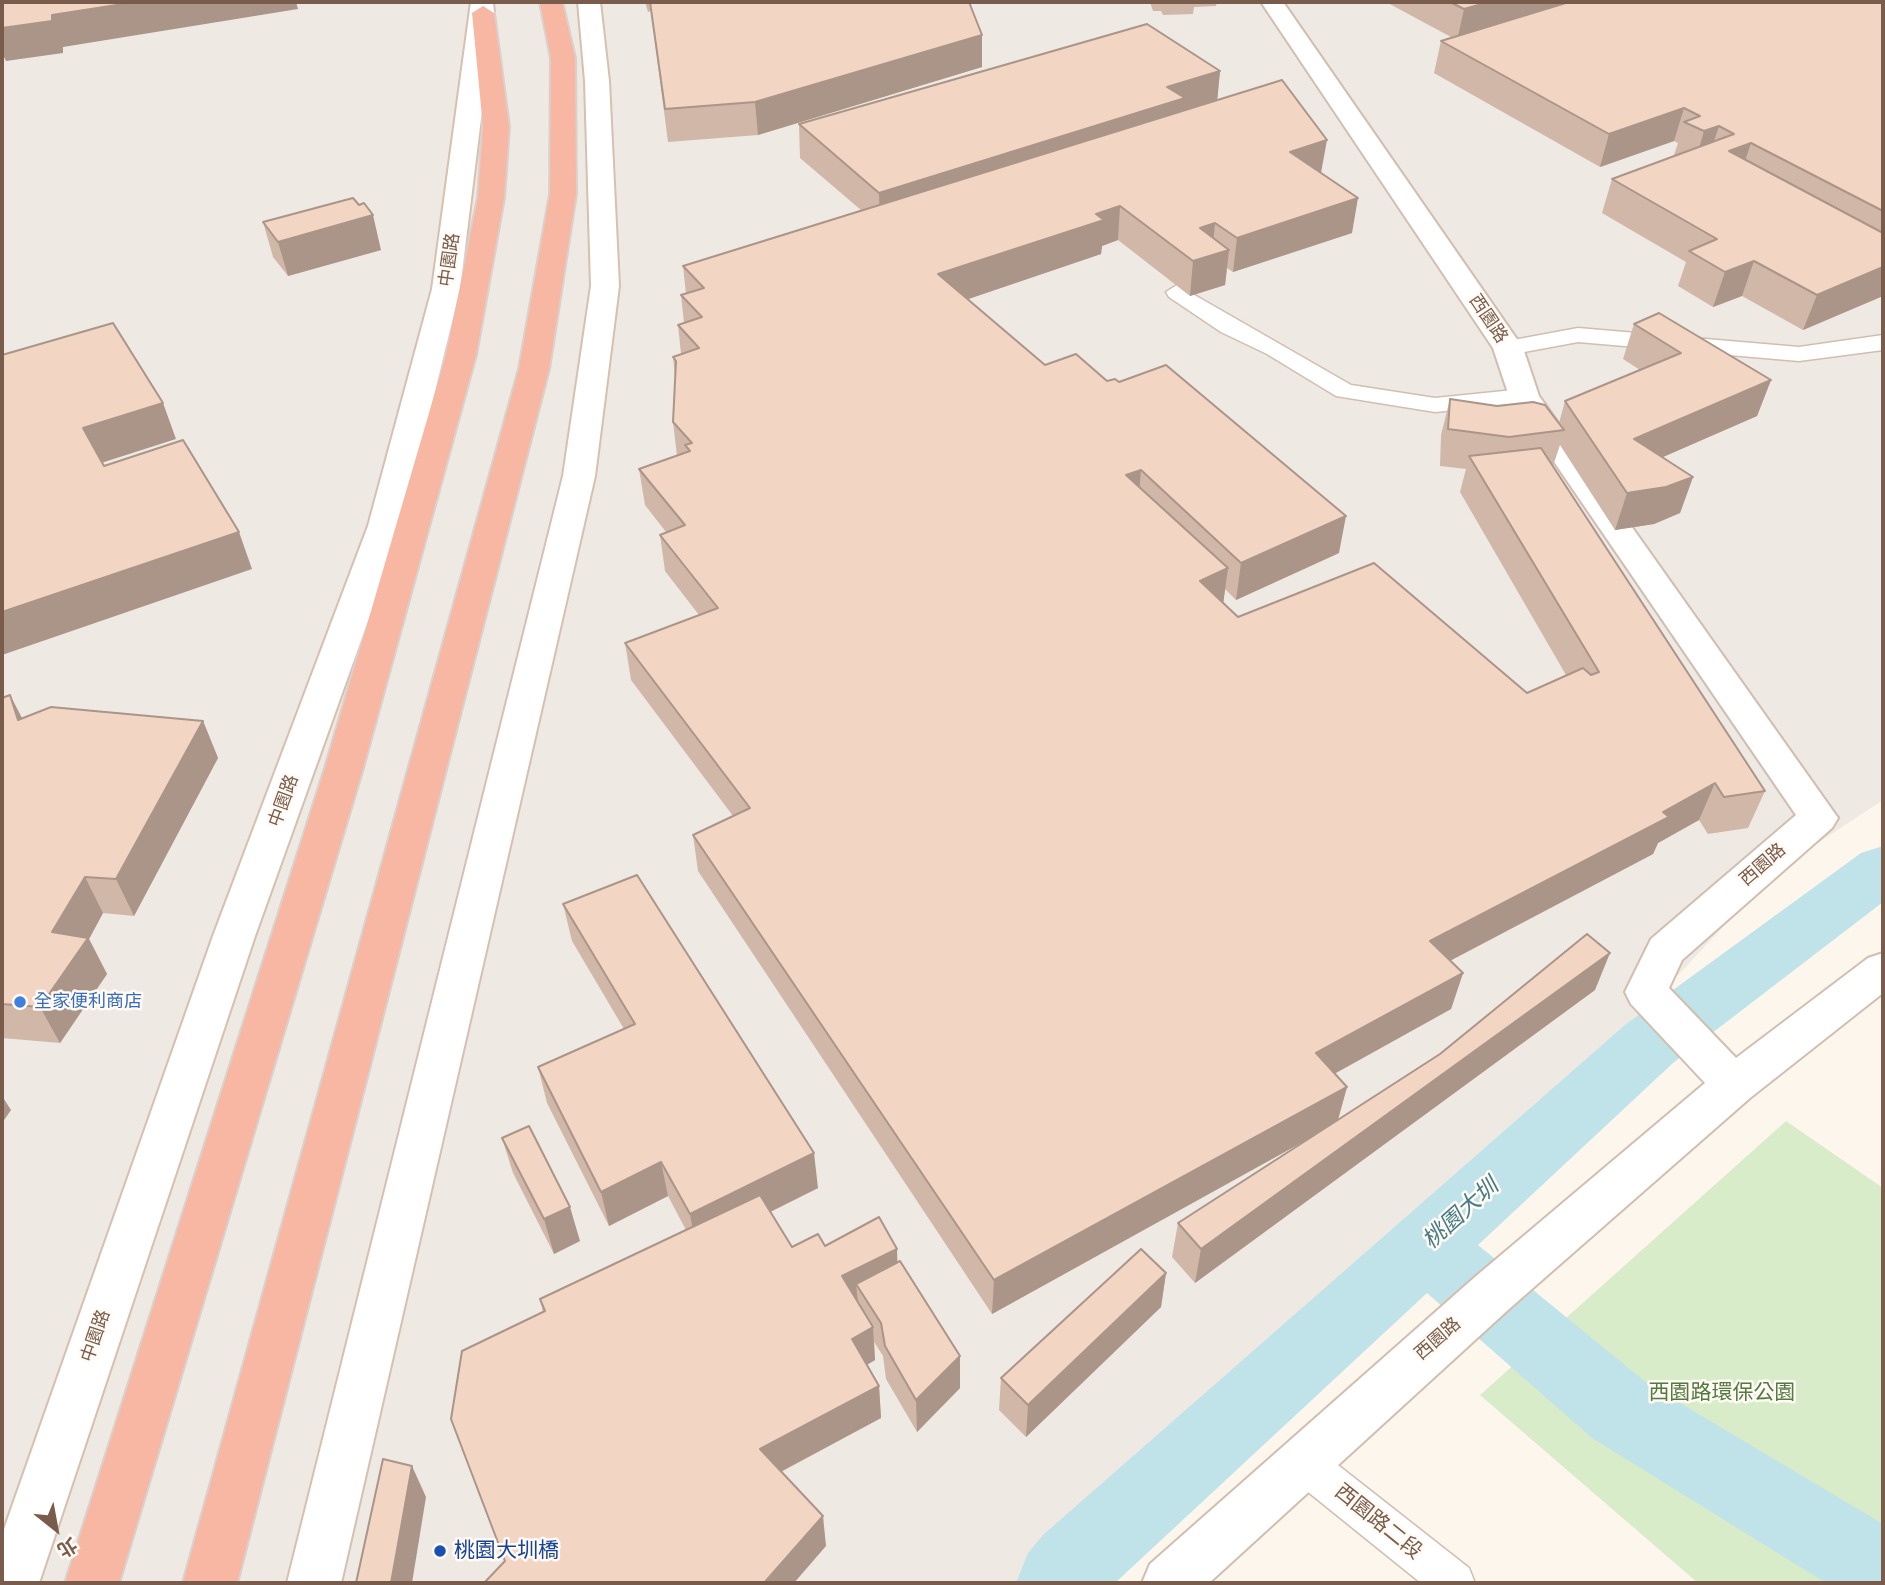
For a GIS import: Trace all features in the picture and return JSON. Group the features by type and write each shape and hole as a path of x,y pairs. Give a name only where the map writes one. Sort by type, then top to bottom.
{"highway":[{"path":"210,1583 534,369 563,194 563,58 551,2"},
{"path":"92,1583 348,755 461,355 491,198 496,127 483,8"}],"main road":[{"path":"314,1583 579,476 605,286 597,82 589,2"},
{"name":"西園路","path":"1169,1583 1443,1335 1734,1085 1646,992 1666,950 1818,818 1524,396 1508,348 1272,2"},
{"name":"中園路","path":"12,1583 234,936 385,526 446,289 483,8"},
{"path":"1734,1085 1883,970"}],"lane":[{"path":"1177,292 1229,327 1275,349 1344,391 1435,405 1524,396"},
{"path":"1508,348 1578,335 1799,354 1872,346 1883,342"},
{"name":"西園路二段","path":"1301,1461 1454,1583"}],"shaded area":[{"path":"2,2 1883,2 1883,800 1775,871 1426,1246 1092,1583 2,1583"}],"green space":[{"name":"西園路環保公園","path":"1786,1121 1883,1188 1883,1583 1698,1583 1480,1395"}],"building":[{"path":"2,2 136,2 52,15 52,21 2,28"},
{"path":"650,2 969,2 982,35 755,102 665,109"},
{"path":"1450,2 1489,2 1464,9"},
{"path":"1569,2 1883,2 1883,211 1751,143 1729,151 1883,233 1883,267 1817,295 1754,261 1725,272 1689,251 1717,239 1612,179 1734,134 1719,126 1704,131 1684,122 1700,116 1684,108 1609,134 1441,41"},
{"path":"1147,24 1220,71 1167,87 1185,98 879,193 799,124"},
{"path":"1282,80 1327,140 1290,152 1358,198 1237,238 1215,223 1200,228 1229,250 1193,261 1120,206 1096,214 1104,220 938,274 1045,365 1076,354 1107,381 1115,379 1119,382 1166,365 1346,516 1241,563 1141,470 1126,475 1228,568 1200,581 1238,617 1374,563 1527,693 1583,668 1591,675 1599,672 1469,456 1541,448 1765,791 1724,797 1715,783 1663,812 1669,817 1430,941 1463,973 1316,1053 1347,1087 994,1280 693,835 750,808 625,643 718,608 660,535 685,525 639,469 690,451 685,445 692,443 673,422 676,361 673,357 699,348 678,325 702,317 681,295 704,288 683,266"},
{"path":"353,198 359,205 364,203 373,215 278,242 263,222"},
{"path":"1659,313 1771,380 1634,439 1693,477 1666,487 1627,493 1565,401 1681,353 1634,324"},
{"path":"113,323 163,403 83,428 104,466 183,440 239,532 2,612 2,355"},
{"path":"1450,399 1497,406 1533,402 1545,405 1564,430 1509,437 1448,429"},
{"path":"10,695 18,720 51,707 203,721 116,879 85,877 52,932 88,938 40,1007 2,1004 2,698"},
{"path":"637,875 814,1153 690,1214 661,1162 601,1192 538,1067 635,1024 563,904"},
{"path":"1587,934 1610,953 1201,1249 1178,1223 1440,1054"},
{"path":"529,1126 570,1207 544,1219 502,1138"},
{"path":"760,1195 792,1247 818,1234 825,1246 879,1217 897,1249 842,1276 873,1327 852,1339 879,1386 760,1449 823,1516 764,1583 484,1583 505,1561 451,1419 462,1351 545,1311 540,1299"},
{"path":"1141,1249 1166,1273 1028,1405 1001,1378"},
{"path":"900,1261 960,1356 916,1400 885,1346 881,1323 856,1284"},
{"path":"383,1459 412,1466 391,1583 356,1583"}],"waterway":[{"name":"桃園大圳","path":"1058,1583 1073,1565 1649,1044 1883,869"},
{"path":"1426,1246 1620,1411 1883,1571"}],"place":[{"name":"全家便利商店","path":"20,1002"},
{"name":"桃園大圳橋","path":"440,1551"}]}
